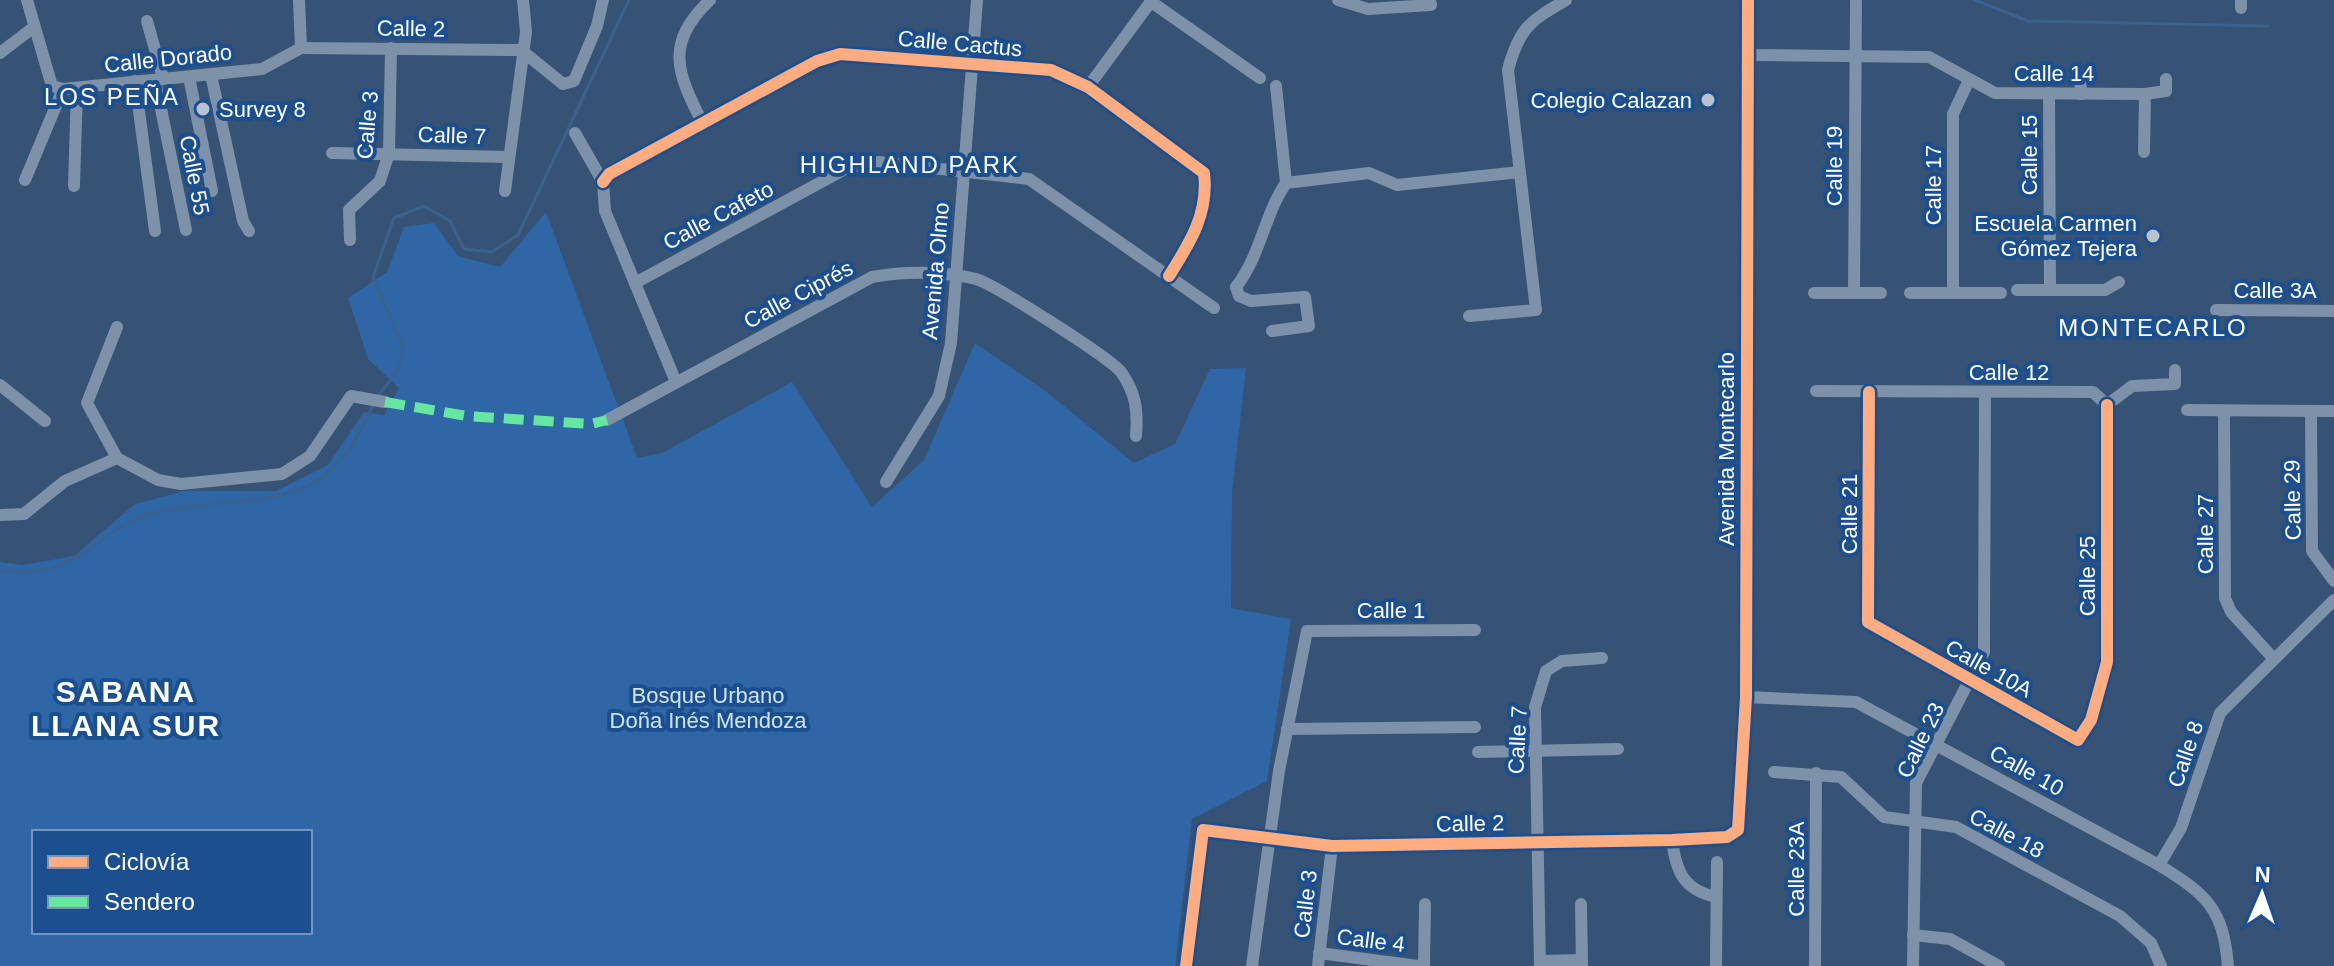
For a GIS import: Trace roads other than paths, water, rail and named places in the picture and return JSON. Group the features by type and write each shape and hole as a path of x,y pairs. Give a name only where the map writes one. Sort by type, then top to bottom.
{"street":[{"path":"25,180 63,89 52,86 27,0"},
{"path":"299,0 301,48"},
{"name":"Calle 7","path":"332,153 508,157 526,32 523,0"},
{"path":"521,50 563,84 574,81 597,26 603,0"},
{"path":"703,124 680,79 678,48 690,19 710,0"},
{"name":"Avenida Olmo","path":"886,482 939,396 951,343 977,0"},
{"path":"1338,0 1368,9 1431,5 1430,0"},
{"path":"1469,316 1536,310 1508,70 1515,41 1532,20 1566,0"},
{"name":"Avenida Montecarlo","path":"1672,840 1727,837 1738,830 1746,697 1748,0"},
{"name":"Calle 19","path":"1854,292 1856,0"},
{"path":"1088,87 1151,1 1260,78"},
{"name":"Calle 55","path":"147,21 186,230"},
{"path":"0,53 34,27"},
{"name":"Calle 2","path":"301,48 521,50"},
{"name":"Calle Dorado","path":"63,89 262,69 301,48"},
{"name":"Calle 3","path":"350,240 349,210 380,181 389,153 391,48"},
{"name":"Calle Cactus","path":"603,182 609,174 817,61 840,54 1051,70 1088,87 1204,173 1206,193 1195,234 1169,276"},
{"name":"Calle 14","path":"1747,55 1929,57 1995,93 2145,94"},
{"path":"211,75 243,221 249,231"},
{"path":"2080,76 2081,94"},
{"path":"189,77 212,191"},
{"path":"2144,152 2145,94 2166,91 2166,79"},
{"name":"Calle 17","path":"1953,293 1953,114 1969,80"},
{"path":"135,81 155,231"},
{"path":"1272,331 1309,326 1305,297 1251,301 1239,296 1236,287 1259,248 1272,203 1286,183 1276,86"},
{"path":"74,186 77,88"},
{"name":"Calle 15","path":"2049,93 2050,290"},
{"path":"575,133 603,182 605,211 676,382"},
{"path":"505,191 508,157"},
{"name":"Calle Cafeto","path":"635,283 847,168 879,162 1029,179 1214,308"},
{"path":"1286,183 1369,173 1397,185 1520,172"},
{"name":"Calle Ciprés","path":"607,420 872,277 900,272 978,279 1005,292 1119,369 1136,397 1136,436"},
{"path":"2017,290 2105,290 2119,282"},
{"path":"1814,293 1881,293"},
{"path":"1910,293 2001,293"},
{"name":"Calle 3A","path":"2216,310 2334,311"},
{"path":"117,327 87,403 117,458 158,480 181,484 282,474 310,456 351,396 385,402"},
{"path":"2107,405 2132,386 2175,384 2175,370"},
{"path":"0,385 45,421"},
{"name":"Calle 12","path":"1816,391 2093,392 2107,405"},
{"name":"Calle 21","path":"1869,392 1868,622 1881,629"},
{"name":"Calle 23","path":"1913,966 1916,783 1984,652 1985,392"},
{"name":"Calle 25","path":"2078,740 2091,720 2107,662 2107,405"},
{"path":"2187,410 2334,411"},
{"name":"Calle 27","path":"2224,412 2225,598 2231,612 2273,658"},
{"name":"Calle 29","path":"2311,412 2312,551 2334,581"},
{"path":"0,515 24,514 65,481 117,458"},
{"name":"Calle 8","path":"2159,865 2181,828 2220,713 2334,600"},
{"name":"Calle 10A","path":"1881,629 2078,740"},
{"name":"Calle 1","path":"1287,729 1307,631 1475,630"},
{"name":"Calle 7","path":"1540,964 1535,842 1535,707 1546,671 1562,661 1602,658"},
{"name":"Calle 10","path":"1746,697 1856,702 2159,865 2200,890 2224,929 2228,966"},
{"path":"1252,966 1287,729 1475,727"},
{"path":"1478,752 1618,749"},
{"path":"1774,772 1816,773"},
{"name":"Calle 18","path":"1816,773 1841,777 1884,817 1956,827 2120,916 2151,943 2161,966"},
{"name":"Calle 23A","path":"1815,966 1816,773"},
{"name":"Calle 2","path":"1186,966 1203,830 1332,846 1672,840"},
{"path":"1672,840 1675,864 1684,882 1698,893 1716,897"},
{"name":"Calle 3","path":"1318,960 1332,846"},
{"path":"1716,966 1717,862"},
{"path":"1421,966 1425,904"},
{"path":"1540,964 1582,963 1581,904"},
{"path":"1913,935 1950,939 1999,966"},
{"name":"Calle 4","path":"1318,960 1421,966"}],"waterway":[{"path":"376,398 397,372 404,349 373,277 394,218 424,206 450,221 464,249 492,252 518,235 629,0"},
{"path":"1975,0 2028,21 2268,26"},
{"path":"0,571 49,569 75,558 123,526 150,514 273,497 310,485 331,470 348,450 373,405"}],"place":[{"name":"Colegio Calazan","path":"1708,100"},
{"name":"Survey 8","path":"203,109"},
{"name":"Escuela Carmen Gómez Tejera","path":"2153,236"}],"district":[{"name":"LOS PEÑA","path":"112,97"},
{"name":"HIGHLAND PARK","path":"910,165"},
{"name":"MONTECARLO","path":"2153,328"},
{"name":"SABANA LLANA SUR","path":"126,709"}],"park label":[{"name":"Bosque Urbano Doña Inés Mendoza","path":"708,708"}]}
